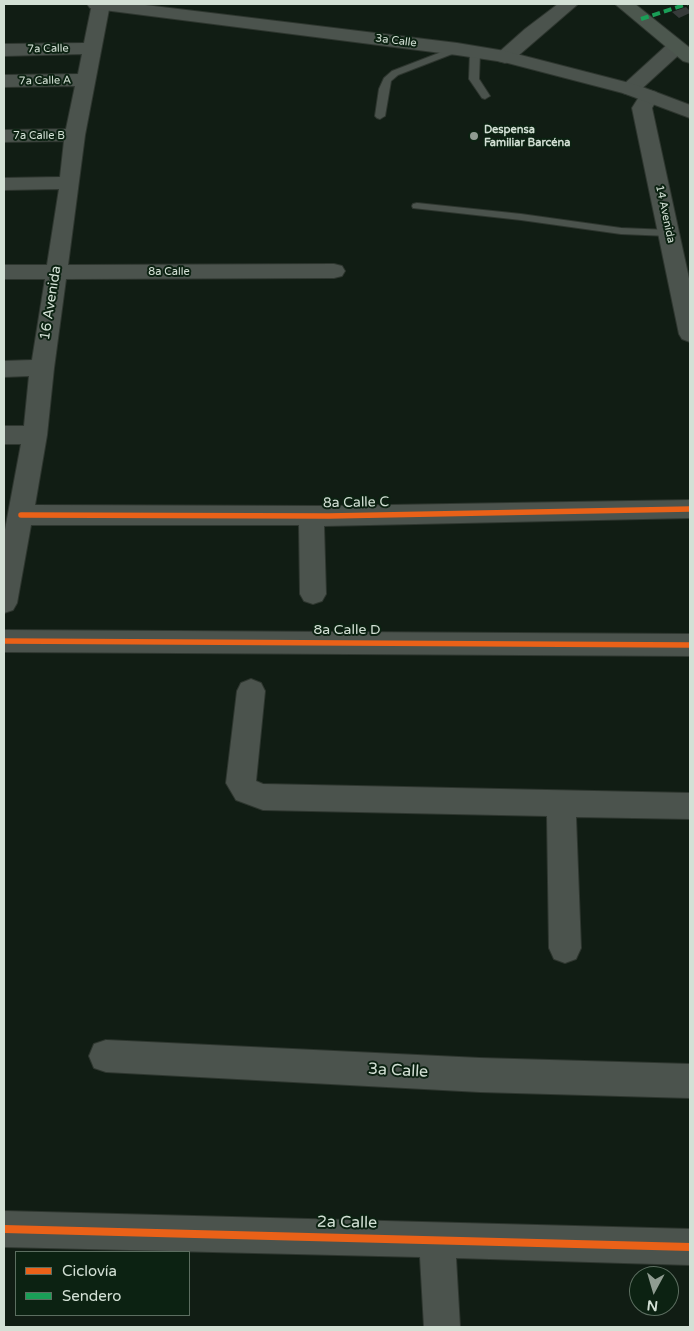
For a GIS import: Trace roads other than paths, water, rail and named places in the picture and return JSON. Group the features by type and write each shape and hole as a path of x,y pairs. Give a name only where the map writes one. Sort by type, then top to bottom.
{"main road":[{"path":"624,4 683,52"}],"street":[{"name":"3a Calle","path":"96,4 457,49 505,57 640,93 690,112"},
{"name":"16 Avenida","path":"4,603 35,436 42,368 70,183 75,135 100,4"},
{"path":"505,57 569,4"},
{"name":"7a Calle","path":"4,50 92,48"},
{"path":"640,93 683,52"},
{"name":"7a Calle A","path":"4,81 86,80"},
{"name":"14 Avenida","path":"640,93 690,334"},
{"name":"7a Calle B","path":"4,136 75,135"},
{"path":"4,184 70,183"},
{"name":"8a Calle","path":"4,272 334,271"},
{"path":"4,369 42,368"},
{"path":"4,435 35,436"},
{"name":"8a Calle C","path":"21,515 311,516 690,509"},
{"path":"311,516 313,594"},
{"name":"8a Calle D","path":"4,641 690,644"},
{"path":"251,691 241,784 246,791 263,796 301,799 690,806"},
{"path":"561,804 565,948"},
{"name":"3a Calle","path":"106,1056 480,1075 690,1081"},
{"name":"2a Calle","path":"4,1229 437,1239 690,1248"},
{"path":"437,1239 442,1327"}],"lane":[{"path":"380,116 387,80 396,73 457,49"},
{"path":"476,52 474,79 484,96"},
{"path":"417,206 521,217 621,231 669,233"}],"place":[{"name":"Despensa Familiar Barcéna","path":"474,136"}]}
